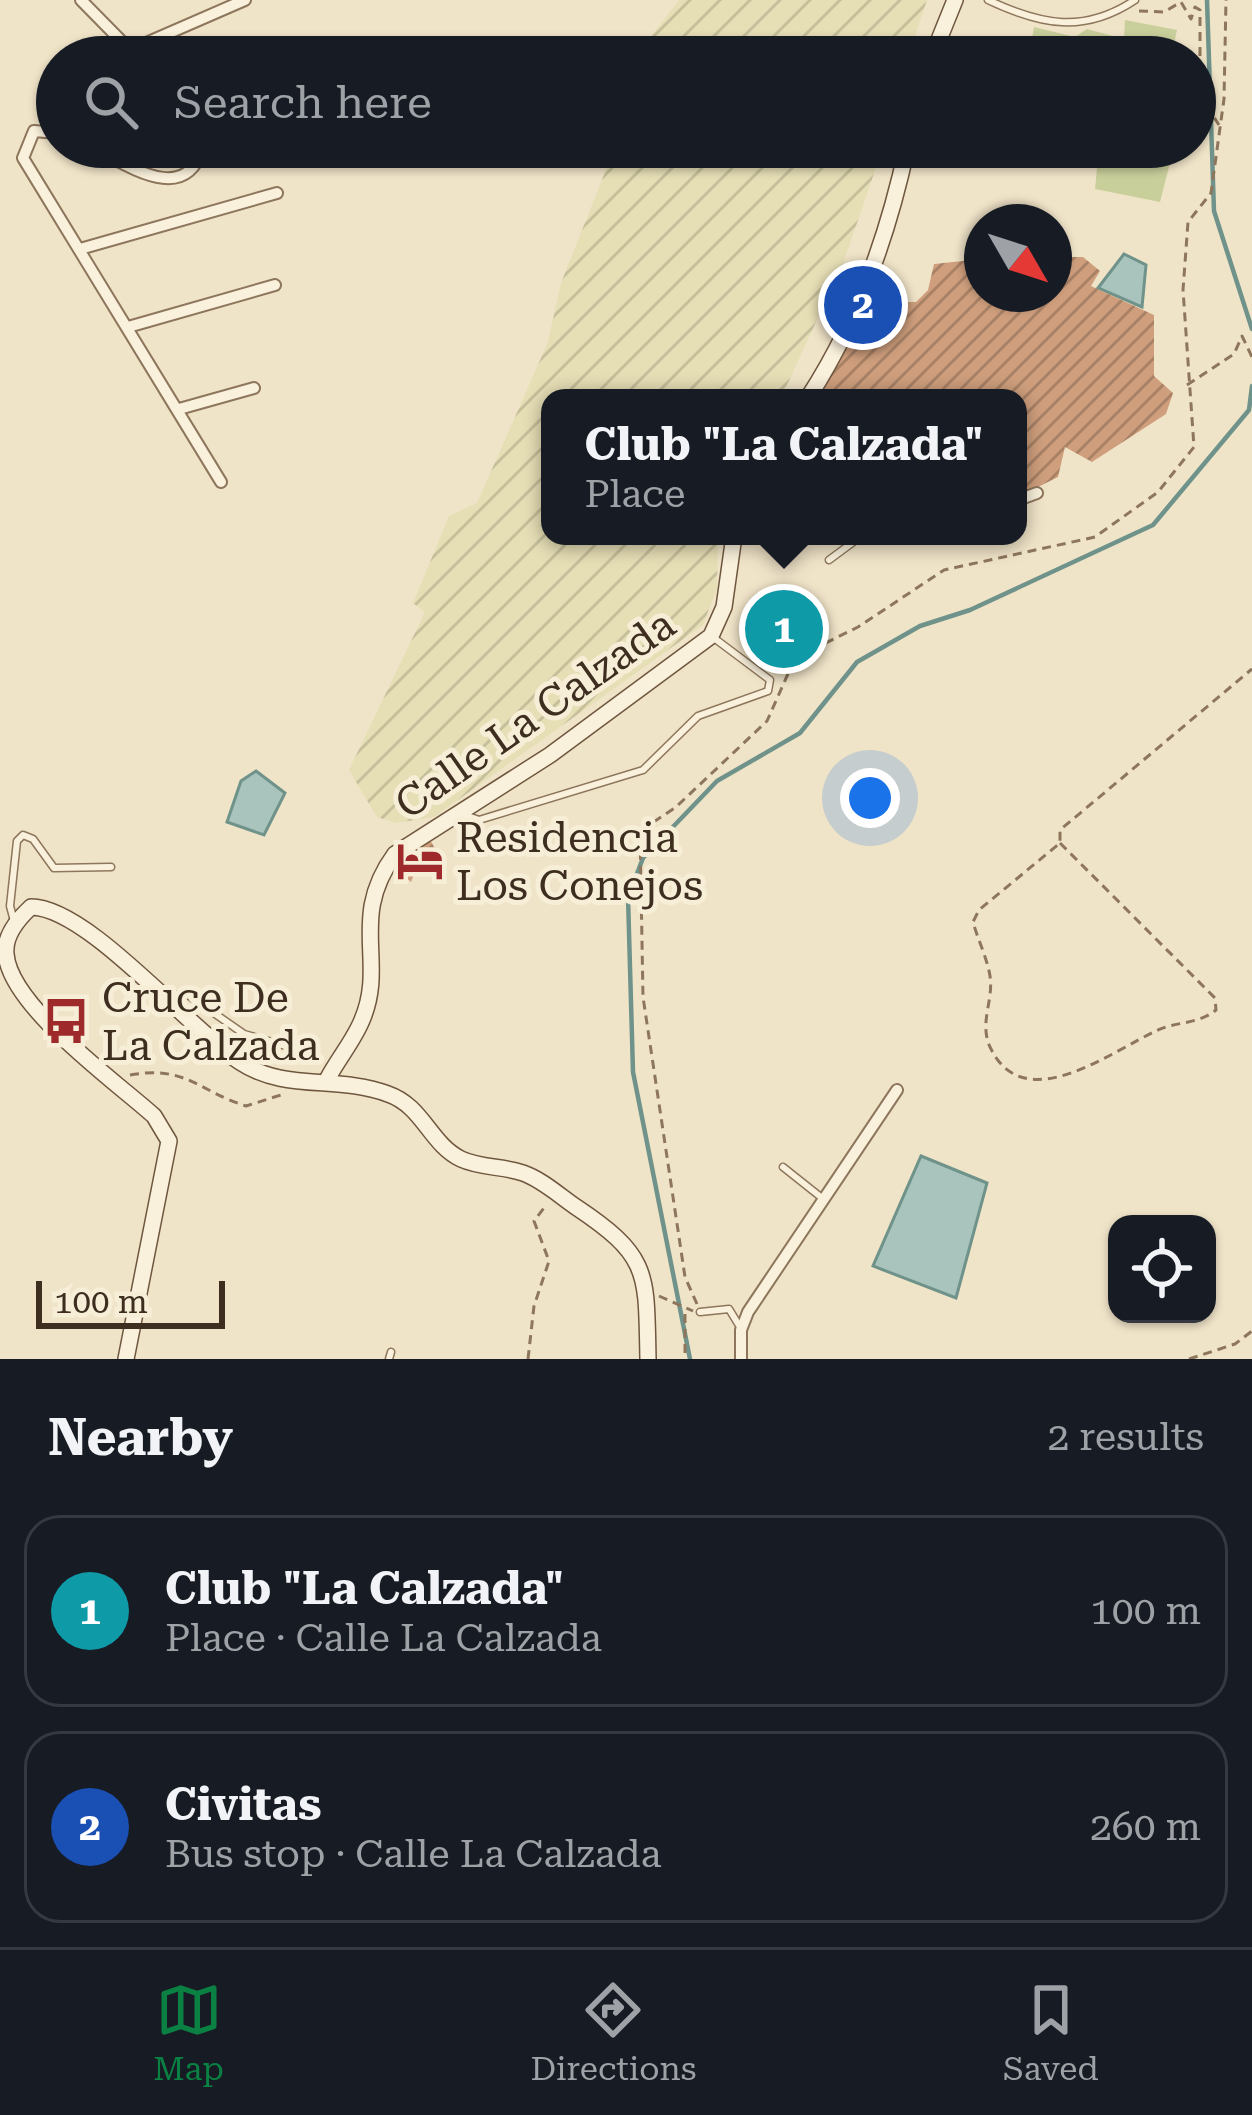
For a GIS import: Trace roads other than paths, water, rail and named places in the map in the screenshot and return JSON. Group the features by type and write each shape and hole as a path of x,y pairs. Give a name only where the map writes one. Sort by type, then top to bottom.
{"main road":[{"path":"940,36 955,0"},
{"path":"813,389 862,299 893,212 902,168"},
{"name":"Calle La Calzada","path":"328,1078 363,1018 368,905 378,877 395,854 550,755 711,636 724,607 733,545"},
{"path":"126,1359 169,1141 154,1116 16,985 5,952 15,922 31,907 68,916 237,1060 267,1078 291,1082 328,1078 390,1094 420,1114 445,1148 463,1160 526,1174 556,1193 633,1250 646,1303 648,1359"}],"street":[{"path":"82,0 117,36"},
{"path":"171,36 245,0"},
{"path":"36,131 22,158 220,482"},
{"path":"135,168 162,181 182,177 192,168"},
{"path":"80,249 278,193"},
{"path":"128,327 275,285"},
{"path":"179,409 254,388"},
{"path":"1027,497 1037,493"},
{"path":"741,1359 741,1330 897,1090"}],"lane":[{"path":"988,0 1058,26 1092,22 1132,2"},
{"path":"829,560 843,545"},
{"path":"460,813 479,820 643,770 698,716 768,692 770,680 761,670 711,636"},
{"path":"15,922 10,906 17,841 22,835 33,839 54,868 111,867"},
{"path":"158,995 188,995 244,1034 286,1046"},
{"path":"783,1167 823,1198"},
{"path":"700,1312 729,1309 741,1330"}],"water":[{"path":"1124,254 1146,265 1142,307 1098,288"},
{"path":"256,771 285,793 264,835 227,822 241,781"},
{"path":"921,1156 987,1183 956,1298 873,1266"}],"waterway":[{"path":"1207,0 1208,36"},
{"path":"1213,168 1214,211 1252,329"},
{"path":"690,1359 633,1072 628,897 643,858 717,781 800,733 857,662 920,626 970,610 1153,525 1249,410 1252,386"}],"place":[{"name":"Civitas","path":"863,305"},
{"name":"Club \"La Calzada\"","path":"784,629"},
{"name":"Residencia Los Conejos","path":"420,861"},
{"name":"Cruce De La Calzada","path":"66,1021"}]}
